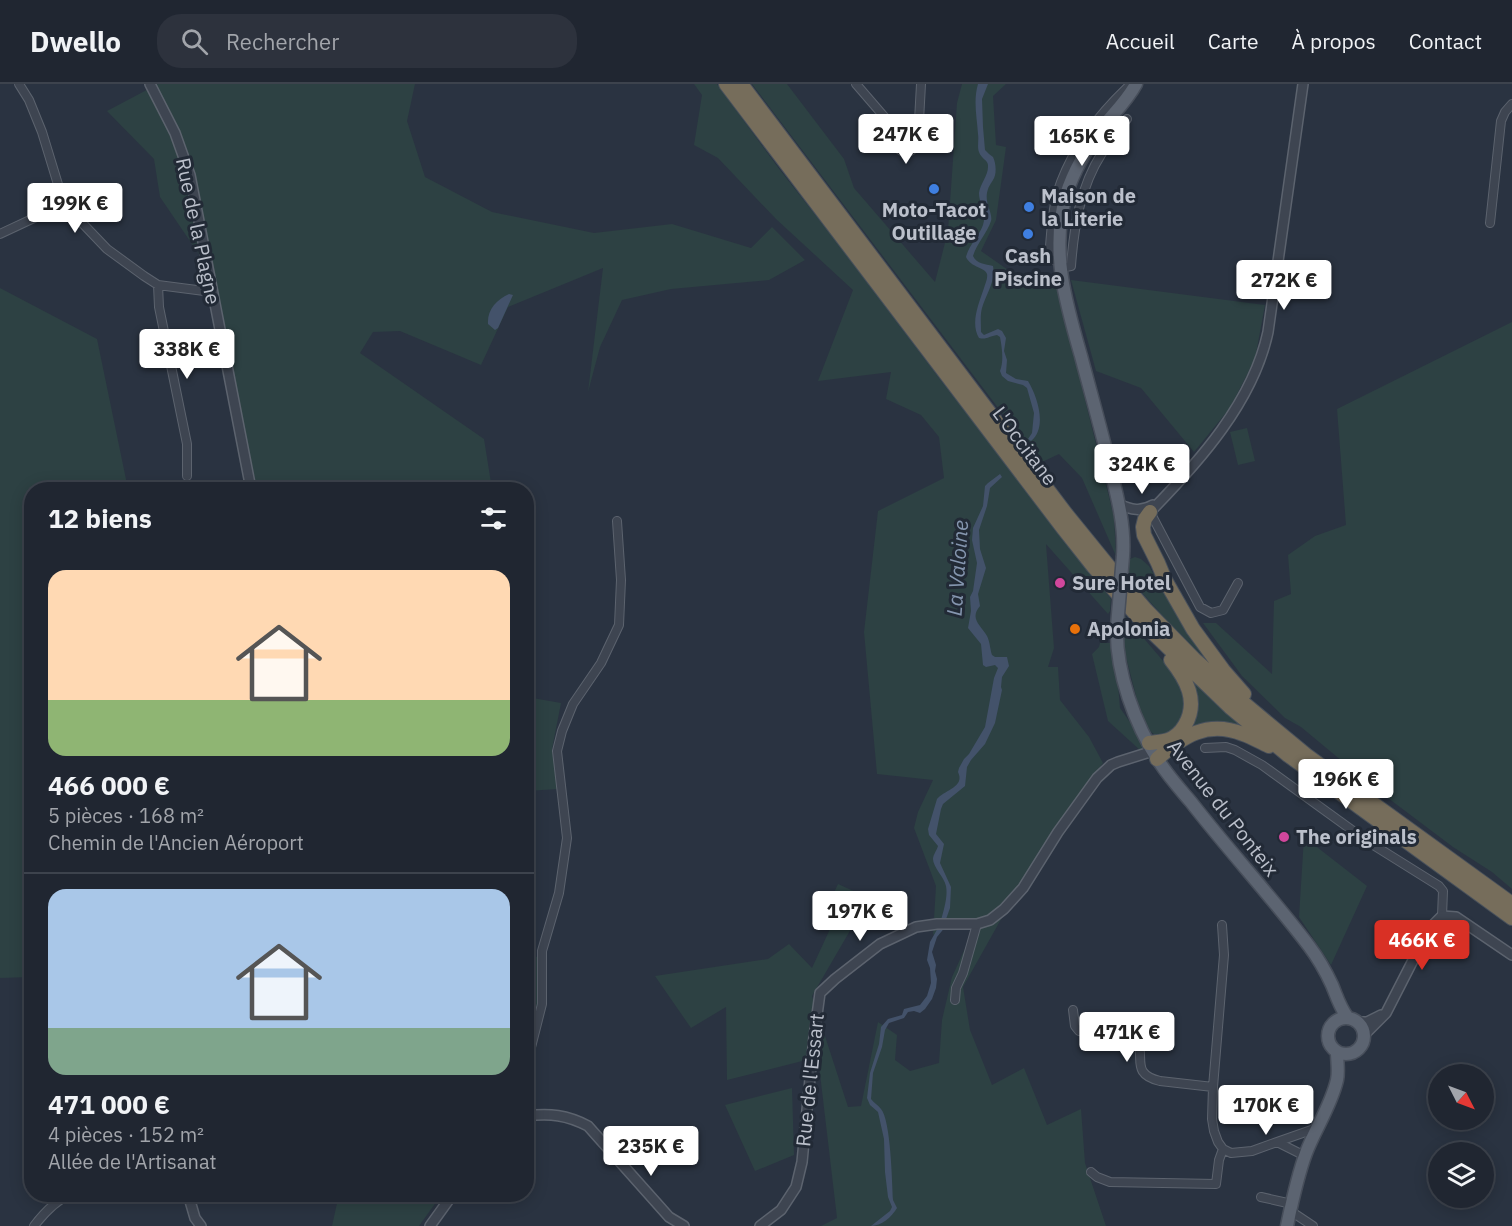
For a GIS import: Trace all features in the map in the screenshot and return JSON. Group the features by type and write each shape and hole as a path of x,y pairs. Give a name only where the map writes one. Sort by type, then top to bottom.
{"highway":[{"name":"L'Occitane","path":"726,84 1063,528 1149,629 1230,707 1288,755 1512,918"},
{"name":"L'Occitane","path":"741,84 1066,514 1146,610 1238,699 1306,755 1512,904"},
{"path":"1150,512 1145,519 1144,535 1165,580 1193,629 1239,689 1267,716 1272,726"},
{"path":"1149,629 1155,642 1186,681 1192,703 1190,716 1182,730 1176,736 1162,742 1153,751"},
{"path":"1153,751 1202,731 1214,729 1231,730 1243,734 1288,755"}],"main road":[{"path":"1119,504 1065,298 1059,240 1063,206 1072,179 1090,145 1136,84"},
{"name":"Avenue du Ponteix","path":"1119,504 1123,547 1117,626 1118,650 1124,681 1138,721 1153,751 1211,827 1310,947 1328,976 1343,1012 1353,1020"},
{"name":"Avenue du Ponteix","path":"1334,1022 1336,997"},
{"path":"1343,1018 1353,1020 1364,1030 1365,1035 1361,1047 1350,1054 1336,1052 1328,1038 1330,1026 1343,1018"},
{"path":"1336,1052 1337,1079"},
{"path":"1287,1226 1306,1151 1350,1054"}],"street":[{"path":"19,84 29,100 42,132 64,204 106,249 158,285 212,292"},
{"name":"Rue de la Plagne","path":"150,84 175,132 190,175 250,482"},
{"path":"856,84 900,135"},
{"path":"913,135 919,122 921,84"},
{"path":"1060,265 1052,224 1061,183 1077,149 1122,92 1131,84"},
{"path":"1238,583 1222,610 1211,613 1200,607 1150,512 1183,477 1231,418 1249,387 1261,359 1268,332 1303,84"},
{"path":"1490,223 1501,121 1512,104"},
{"path":"1060,265 1073,237 1089,176 1101,154 1126,119"},
{"path":"907,132 913,135 916,142 910,151 903,151 897,146 897,139 900,135 907,132"},
{"path":"0,234 64,204"},
{"path":"158,285 159,307 187,444 187,476"},
{"path":"1119,504 1139,510 1148,508 1165,497"},
{"path":"534,1036 542,1004 542,951 560,893 567,838 557,751 573,704 601,663 619,625 621,580 617,521"},
{"path":"1205,748 1226,747 1262,765 1367,841 1440,886 1443,891 1442,916 1429,929 1386,1013 1365,1035"},
{"name":"Rue de l'Essart","path":"760,1226 781,1210 796,1187 802,1162 820,993 880,944 916,927 937,924 977,924 990,920 1004,909 1023,888 1058,832 1097,778 1111,765 1153,751"},
{"path":"1442,916 1456,917 1512,955"},
{"path":"955,1000 956,988 963,974 977,924"},
{"path":"1222,925 1224,955 1212,1119 1218,1142 1223,1149 1231,1153 1252,1151 1317,1128"},
{"path":"1073,1010 1075,1026 1079,1031 1134,1038 1138,1042 1141,1068 1145,1075 1161,1081 1213,1087"},
{"path":"1353,1020 1367,1022 1386,1013"},
{"path":"534,1115 545,1114 573,1118 588,1126 669,1217 684,1226"},
{"path":"1294,1137 1306,1151"},
{"path":"1277,1143 1306,1151"},
{"path":"1091,1172 1110,1182 1216,1184 1223,1149"},
{"path":"1261,1197 1291,1207 1295,1214 1312,1226"},
{"path":"34,1226 57,1202"},
{"path":"190,1202 195,1218 201,1226"},
{"path":"430,1226 447,1202"}],"green space":[{"path":"158,84 415,84 407,121 425,177 492,212 594,233 672,224 751,248 772,227 805,260 769,280 671,289 622,300 600,347 588,392 603,268 508,307 481,365 400,331 373,332 360,353 484,439 491,482 256,482 211,272 160,197 154,159 107,111"},
{"path":"694,84 717,84 942,382 1111,599 1108,614 1046,544 1054,648 1048,667 1058,667 1060,700 1089,737 1103,763 1041,848 963,987 970,1030 992,1085 1024,1068 1047,1125 1081,1109 1085,1163 1106,1226 821,1226 837,1218 818,1057 727,1080 726,1007 691,1028 655,976 768,959 789,944 812,968 830,929 826,909 838,884 869,898 812,996 848,1107 861,1106 878,1022 897,1035 895,1060 910,1071 939,1063 942,1020 952,977 972,933 967,921 953,921 933,935 936,886 914,828 918,812 933,780 877,774 864,632 878,511 944,478 939,437 921,415 886,399 891,372 818,381 853,290 776,219 718,158 694,145 702,95"},
{"path":"752,84 787,84 844,159 854,188 935,282 948,231 957,103 962,84 1006,84 993,96 996,145 1006,147 996,220 981,251 1011,272 1055,278 1114,517 1116,556 1082,478 1059,454 1040,463"},
{"path":"1071,280 1265,305 1255,359 1230,408 1194,452 1141,388 1096,371"},
{"path":"0,288 97,339 127,482 24,482 24,977 0,978"},
{"path":"1512,322 1512,889 1492,872 1453,847 1372,786 1301,727 1285,718 1242,676 1203,623 1216,623 1272,674 1274,601 1291,594 1288,555 1315,536 1346,525 1337,409"},
{"path":"1247,428 1255,461 1238,465 1230,432"},
{"path":"1135,557 1149,566 1179,619 1224,677 1169,623 1127,576 1130,559"},
{"path":"1123,614 1182,683 1189,706 1174,735 1156,736 1148,729 1139,708 1122,641"},
{"path":"1100,643 1111,643 1117,673 1120,708 1147,746 1141,751 1108,721 1092,654"},
{"path":"1187,675 1253,735 1183,735"},
{"path":"534,698 561,703 552,749 558,789 534,791"},
{"path":"1304,837 1367,886 1331,965 1299,917"},
{"path":"534,956 537,957 537,1004 534,1017"},
{"path":"792,1088 794,1155 755,1171 725,1105"},
{"path":"337,1202 436,1202 419,1226 332,1226"}],"water":[{"path":"978,84 988,84 982,99 985,150 993,157 996,168 987,193 991,221 973,256 979,262 993,266 994,272 981,311 981,332 984,335 998,329 1002,331 1006,338 1004,351 1007,360 1006,373 1016,379 1028,381 1031,387 1040,420 1036,435 1031,441 1028,439 1032,433 1034,413 1027,388 1008,381 1002,376 1000,337 997,335 979,338 975,326 976,313 987,276 984,270 968,261 966,257 983,225 984,216 979,193 988,167 978,148 976,103"},
{"path":"509,294 513,295 495,330 488,324 489,314 496,302"},
{"path":"1000,474 1002,477 990,488 979,530 980,549 986,568 978,594 980,606 976,618 988,638 992,655 1007,657 1009,666 1002,677 1002,690 995,723 985,744 967,767 965,786 943,804 941,809 936,834 944,844 940,863 951,887 950,908 945,922 941,920 946,886 933,862 938,846 929,835 928,829 937,799 959,781 959,768 985,727 998,668 995,665 986,667 983,665 981,644 968,628 971,611 970,597 977,563 972,540 973,528 983,506 985,486"},
{"path":"939,926 946,926 937,937 932,952 937,979 932,999 920,1013 908,1012 904,1018 889,1023 873,1073 871,1099 881,1109 887,1126 893,1200 897,1208 886,1220 871,1226 892,1207 888,1197 884,1139 878,1112 870,1105 867,1098 870,1073 879,1044 881,1027 888,1019 902,1015 904,1009 920,1005 927,996 931,983 927,960 930,942"}],"place":[{"name":"Moto-Tacot Outillage","path":"934,189"},
{"name":"Maison de la Literie","path":"1029,207"},
{"name":"Cash Piscine","path":"1028,234"},
{"name":"Sure Hotel","path":"1060,583"},
{"name":"Apolonia","path":"1075,629"},
{"name":"The originals","path":"1284,837"}],"water label":[{"name":"La Valoine","path":"958,568"}]}
